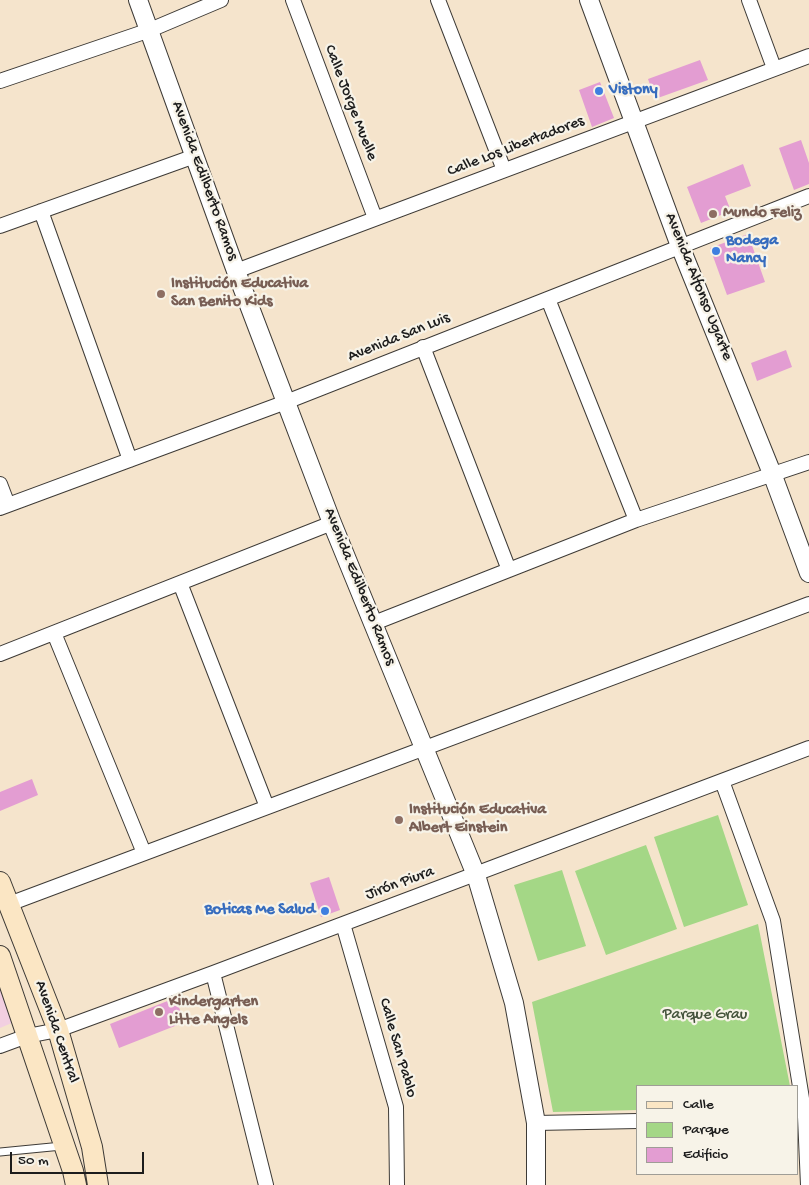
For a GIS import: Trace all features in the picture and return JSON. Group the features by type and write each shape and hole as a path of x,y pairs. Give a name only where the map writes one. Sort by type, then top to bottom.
{"main road":[{"name":"Avenida Central","path":"0,882 58,1030 92,1147 98,1185"},
{"name":"Avenida Central","path":"0,956 65,1146 76,1185"}],"street":[{"name":"Avenida Edilberto Ramos","path":"138,0 236,271 332,523 476,875 514,1003 536,1123 536,1185"},
{"path":"0,81 150,30 222,0"},
{"name":"Calle Jorge Muelle","path":"292,0 375,218"},
{"path":"438,0 504,170"},
{"name":"Avenida Alfonso Ugarte","path":"589,0 680,246 773,476 809,573"},
{"path":"749,0 774,68"},
{"name":"Calle Los Libertadores","path":"236,271 809,56"},
{"path":"0,226 195,156"},
{"name":"Avenida San Luis","path":"4,506 286,402 809,196"},
{"path":"41,211 130,460"},
{"path":"548,299 636,520"},
{"path":"423,347 509,570"},
{"path":"374,623 636,520 773,476 809,462"},
{"path":"0,484 4,506"},
{"path":"0,654 332,523"},
{"path":"180,583 267,808"},
{"path":"8,904 809,604"},
{"path":"54,633 144,853"},
{"name":"Jirón Piura","path":"0,1046 27,1036 58,1030 213,973 809,748"},
{"path":"722,781 773,921 796,1085"},
{"name":"Calle San Pablo","path":"343,924 396,1107 397,1185"},
{"path":"213,973 266,1185"},
{"path":"799,1103 808,1185"},
{"path":"536,1123 636,1121"}],"lane":[{"path":"0,1152 65,1146"}],"shaded area":[{"path":"0,986 14,1022 0,1028"}],"green space":[{"path":"718,815 748,905 684,927 654,837"},
{"path":"646,845 677,929 606,955 575,871"},
{"path":"562,870 586,946 538,961 514,885"},
{"name":"Parque Grau","path":"758,924 790,1085 636,1085 636,1110 553,1112 532,1002"}],"building":[{"path":"700,60 708,80 655,99 648,79"},
{"path":"600,82 614,118 592,127 579,90"},
{"path":"801,140 809,163 809,184 794,190 779,148"},
{"path":"743,164 751,186 725,196 731,211 701,223 687,187"},
{"path":"748,234 765,282 727,295 710,248"},
{"path":"786,350 792,367 757,381 751,363"},
{"path":"32,779 38,795 0,811 0,792"},
{"path":"329,877 340,910 321,917 310,883"},
{"path":"175,998 185,1022 119,1048 110,1024"}],"place":[{"name":"Vistony","path":"599,91"},
{"name":"Mundo Feliz","path":"713,214"},
{"name":"Bodega Nancy","path":"716,251"},
{"name":"Institución Educativa San Benito Kids","path":"161,294"},
{"name":"Institución Educativa Albert Einstein","path":"399,820"},
{"name":"Boticas Me Salud","path":"325,911"},
{"name":"Kindergarten Litte Angels","path":"159,1012"}]}
